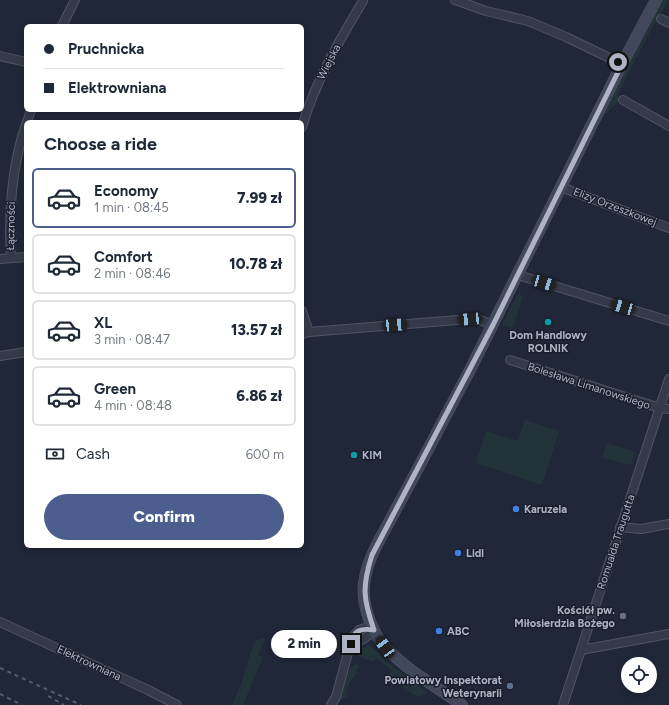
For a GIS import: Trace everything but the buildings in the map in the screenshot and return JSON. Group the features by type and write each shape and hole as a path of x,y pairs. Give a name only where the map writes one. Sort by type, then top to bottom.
{"main road":[{"path":"462,705 393,656 374,630 365,605 364,585 372,555 493,325 622,64 656,0"}],"street":[{"path":"63,24 75,0"},
{"path":"455,0 486,11 528,21 566,36 622,64"},
{"name":"Wiejska","path":"304,122 321,76 363,1"},
{"path":"661,19 669,23"},
{"path":"0,56 24,62"},
{"path":"623,100 669,126"},
{"name":"Łączności","path":"10,258 9,239 11,193 24,130"},
{"name":"Elizy Orzeszkowej","path":"561,187 669,228"},
{"path":"0,259 24,257"},
{"path":"518,275 669,321"},
{"path":"305,333 470,319 480,320 493,325"},
{"path":"0,356 24,352"},
{"name":"Bolesława Limanowskiego","path":"510,360 660,408 669,409"},
{"name":"Romualda Traugutta","path":"563,705 669,379"},
{"path":"620,527 641,529 669,524"},
{"name":"Elektrowniana","path":"0,622 148,690 177,705"},
{"path":"331,705 336,697 352,638 359,630 365,628 374,630"},
{"path":"581,650 669,634"}],"shaded area":[{"path":"661,0 669,0 654,24 618,94 619,101 606,113 597,128 596,126 640,38"},
{"path":"520,294 523,297 513,328 502,325 517,295"},
{"path":"525,420 559,431 542,485 476,463 486,431 518,441"},
{"path":"607,443 635,452 631,465 602,458"},
{"path":"263,638 265,640 258,655 263,657 243,705 232,705 241,684 253,645 256,640"},
{"path":"366,644 371,646 387,662 427,692 425,695 418,696 409,692 400,684 400,681 398,683 394,679 396,676 394,675 392,678 389,675 391,670 377,658 373,662 358,656 357,649 361,646 365,648","holes":["411,682 414,684 407,690"]},
{"path":"355,664 360,665 356,671 357,673 348,685 346,694 348,696 343,699 339,699 346,673 348,673 350,668"}],"railway":[{"path":"0,668 81,705"},
{"path":"0,694 22,705"},
{"path":"48,696 64,705"}],"place":[{"name":"Dom Handlowy ROLNIK","path":"548,322"},
{"name":"KIM","path":"354,455"},
{"name":"Karuzela","path":"516,509"},
{"name":"Lidl","path":"458,553"},
{"name":"Kościół pw. Miłosierdzia Bożego","path":"623,616"},
{"name":"ABC","path":"439,631"},
{"name":"Powiatowy Inspektorat Weterynarii","path":"510,686"}],"route":[{"path":"351,644 353,635 359,630 365,628 374,630 365,605 364,585 372,555 505,301 622,64 618,62"}]}
